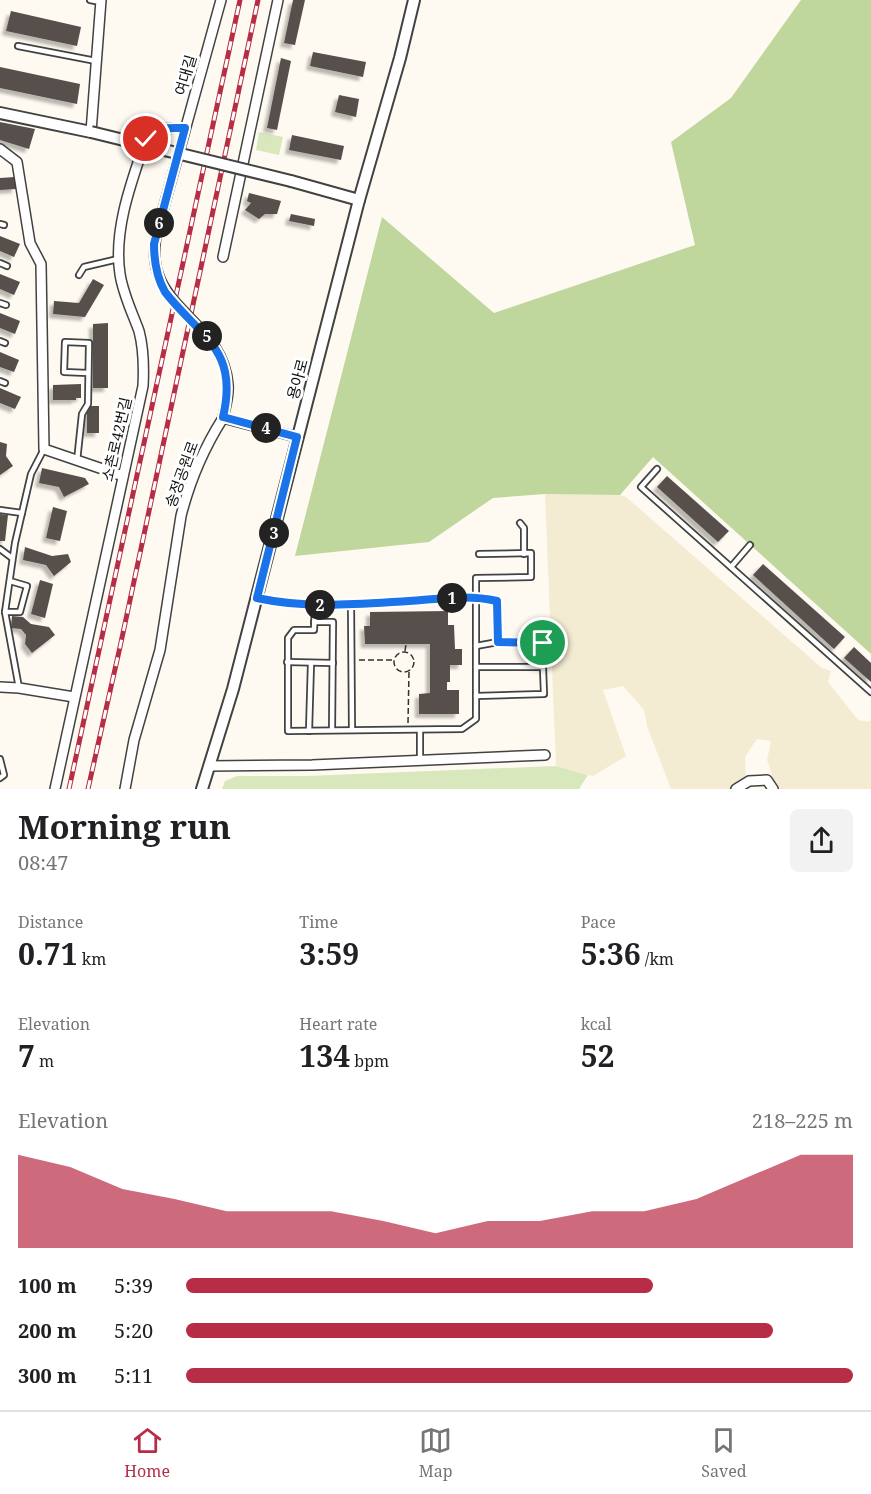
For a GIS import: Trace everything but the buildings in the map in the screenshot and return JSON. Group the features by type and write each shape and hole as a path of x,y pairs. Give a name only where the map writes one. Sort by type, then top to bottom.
{"street":[{"name":"여대길","path":"158,228 221,0"},
{"path":"223,257 278,0"},
{"name":"용아로","path":"202,789 233,689 359,200 414,0"},
{"path":"91,132 101,1"},
{"path":"0,113 91,132 359,200"},
{"name":"소촌로42번길","path":"55,789 139,408 145,361 139,332 122,284 118,259 121,224 146,139 157,129 185,128"},
{"path":"0,149 17,162 30,243 41,264 44,449 123,476"},
{"name":"송정공원로","path":"125,789 134,740 160,651 186,496 206,444 223,417 228,397 228,385 222,361 210,339 172,300 161,285 154,258 154,244 158,228"},
{"path":"223,417 297,437"},
{"path":"0,687 74,697"},
{"path":"209,766 279,766 545,754"},
{"path":"736,789 749,781 767,780 773,789"}],"lane":[{"path":"90,0 101,1"},
{"path":"18,46 96,61"},
{"path":"79,275 84,267 118,259"},
{"path":"0,263 7,266"},
{"path":"0,303 6,305"},
{"path":"77,461 82,414 88,404 89,343 65,342 64,372 88,373"},
{"path":"20,688 5,612 12,558 31,474 44,449"},
{"path":"657,469 641,487 871,692"},
{"path":"0,510 22,513"},
{"path":"520,524 524,528 524,554"},
{"path":"731,567 750,545"},
{"path":"0,549 12,558"},
{"path":"315,605 314,630 294,630 288,638 288,731 462,729 476,719 476,578 531,577 531,554 479,554"},
{"path":"5,612 20,612 27,586 9,581"},
{"path":"257,598 279,603 351,605 476,596 497,601 498,642"},
{"path":"351,605 352,730"},
{"path":"314,622 333,622 332,730"},
{"path":"476,646 498,642 543,643 544,694 476,696"},
{"path":"287,662 333,663"},
{"path":"309,731 311,663"},
{"path":"476,667 543,667"},
{"path":"420,730 420,760"},
{"path":"0,759 3,775 0,778"}],"path":[{"path":"405,644 405,652"},
{"path":"408,670 399,670 394,665 394,660 399,653 405,652 413,658 413,665 408,670 408,730"},
{"path":"352,659 394,660"}],"shaded area":[{"path":"545,494 626,497 822,668 831,671 828,682 855,716 859,720 868,722 871,720 871,789 775,789 770,779 772,774 767,760 771,741 757,739 745,757 746,779 730,789 671,789 647,726 644,710 623,686 603,690 626,756 593,776 556,766"}],"green space":[{"path":"801,0 871,0 871,654 653,457 620,495 545,494 493,498 429,542 295,556 382,217 494,313 695,245 671,142 731,98"},
{"path":"259,132 283,137 279,155 256,150"},
{"path":"556,766 588,775 579,789 222,789 225,781 237,776 307,776"}],"railway":[{"path":"69,789 240,0"},
{"path":"88,789 258,0"}],"route":[{"path":"146,139 157,129 185,128 154,244 154,258 165,292 210,339 222,361 228,385 228,397 223,417 297,437 257,598 279,603 351,605 476,596 497,601 498,642 543,643"}]}
